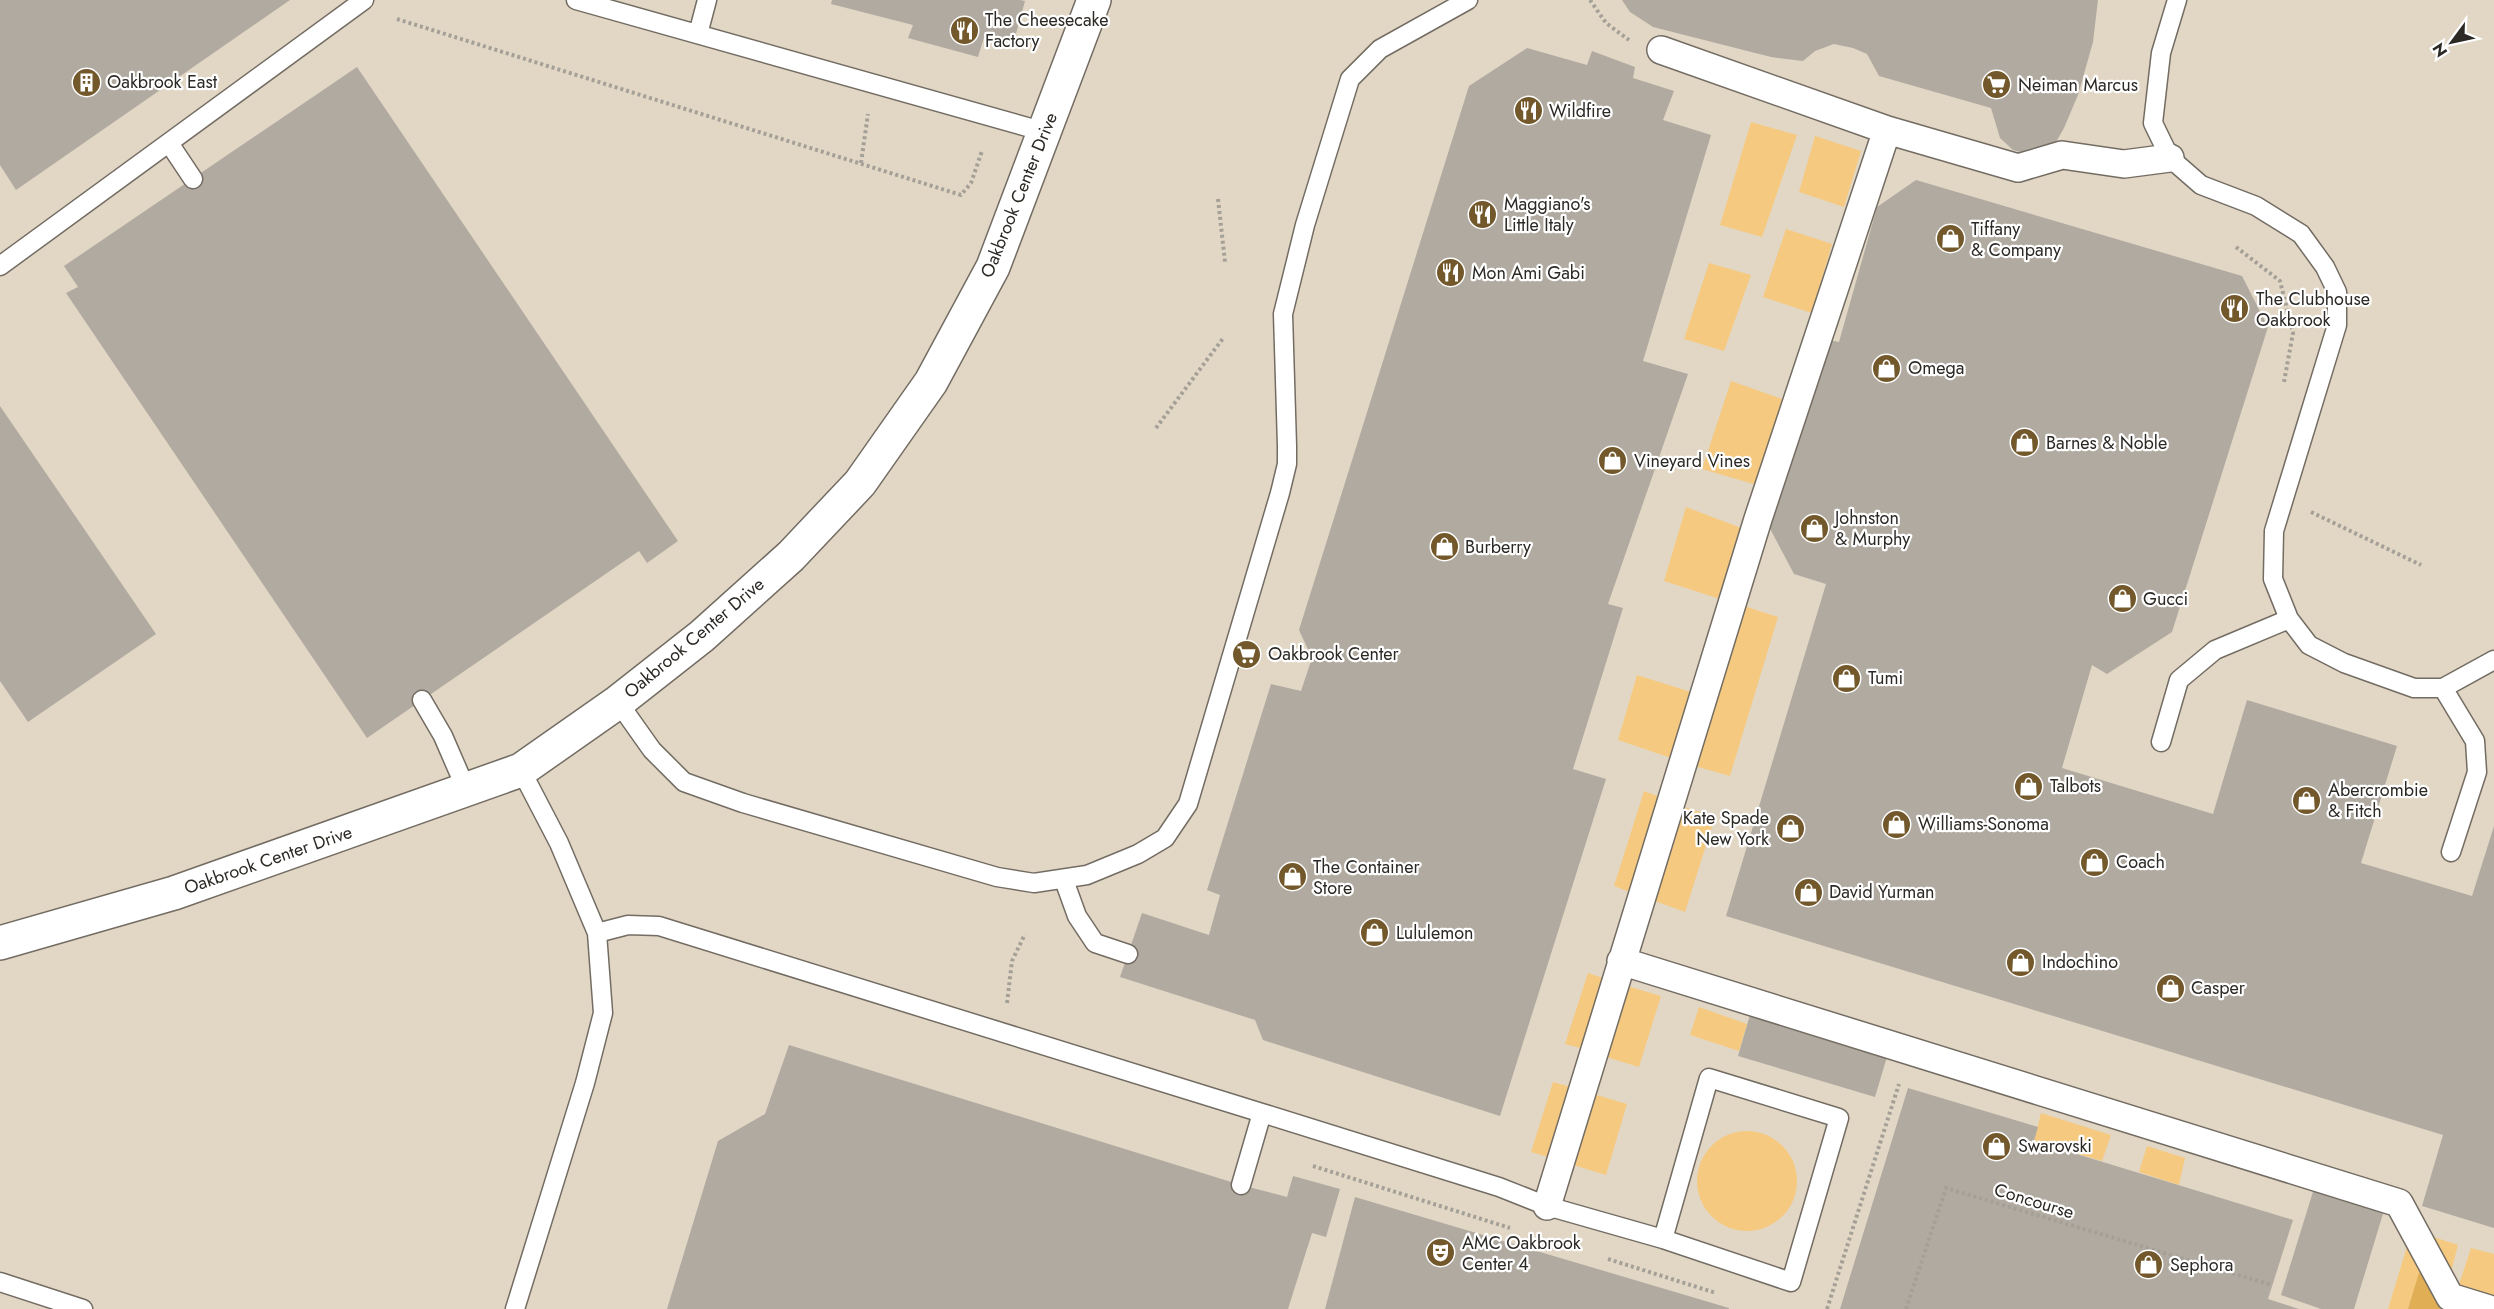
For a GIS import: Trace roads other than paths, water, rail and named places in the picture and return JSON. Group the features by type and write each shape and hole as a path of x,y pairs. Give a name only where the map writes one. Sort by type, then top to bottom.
{"street":[{"name":"Oakbrook Center Drive","path":"0,943 174,893 521,770 618,702 702,636 771,574 860,483 931,382 993,267 1094,0"},
{"path":"1661,50 1887,130 2018,168 2062,155 2124,164 2170,158"},
{"path":"1547,1206 1762,508 1887,130"},
{"path":"1621,961 2399,1203 2448,1303 2489,1309"}],"lane":[{"path":"0,266 364,0"},
{"path":"576,0 1045,132"},
{"path":"698,34 707,0"},
{"path":"618,702 652,750 684,782 743,803 997,877 1034,883 1087,875 1138,854 1165,838 1188,804 1280,493 1287,455 1283,314 1305,225 1350,79 1380,49 1468,0"},
{"path":"2177,0 2161,52 2153,123 2170,158 2201,185 2256,206 2301,234 2325,267 2337,292 2337,325 2274,531 2273,579 2289,619 2309,645 2344,663 2414,688 2443,688 2494,660"},
{"path":"169,142 193,179"},
{"path":"2161,742 2179,680 2215,650 2289,619"},
{"path":"2443,688 2475,741 2477,772 2451,852"},
{"path":"422,700 443,735 466,789"},
{"path":"514,1309 585,1083 603,1013 597,933 559,843 521,770"},
{"path":"1064,880 1077,916 1095,943 1128,954"},
{"path":"597,933 628,925 659,926 1499,1187 1547,1206 1662,1239 1791,1282 1839,1118 1709,1078 1662,1239"},
{"path":"1241,1185 1262,1113"},
{"path":"0,1282 83,1309"}],"place":[{"name":"The Cheesecake Factory","path":"964,30"},
{"name":"Oakbrook East","path":"86,82"},
{"name":"Neiman Marcus","path":"1997,85"},
{"name":"Wildfire","path":"1528,111"},
{"name":"Maggiano's Little Italy","path":"1483,214"},
{"name":"Tiffany & Company","path":"1950,239"},
{"name":"Mon Ami Gabi","path":"1451,273"},
{"name":"The Clubhouse Oakbrook","path":"2235,309"},
{"name":"Omega","path":"1887,368"},
{"name":"Barnes & Noble","path":"2025,443"},
{"name":"Vineyard Vines","path":"1613,461"},
{"name":"Johnston & Murphy","path":"1814,528"},
{"name":"Burberry","path":"1444,547"},
{"name":"Gucci","path":"2122,599"},
{"name":"Oakbrook Center","path":"1247,654"},
{"name":"Tumi","path":"1847,678"},
{"name":"Talbots","path":"2029,786"},
{"name":"Abercrombie & Fitch","path":"2307,800"},
{"name":"Williams-Sonoma","path":"1897,824"},
{"name":"Kate Spade New York","path":"1790,828"},
{"name":"Coach","path":"2095,862"},
{"name":"The Container Store","path":"1292,877"},
{"name":"David Yurman","path":"1808,892"},
{"name":"Lululemon","path":"1375,933"},
{"name":"Indochino","path":"2021,962"},
{"name":"Casper","path":"2170,988"},
{"name":"Swarovski","path":"1997,1146"},
{"name":"AMC Oakbrook Center 4","path":"1441,1253"},
{"name":"Sephora","path":"2149,1265"}]}
